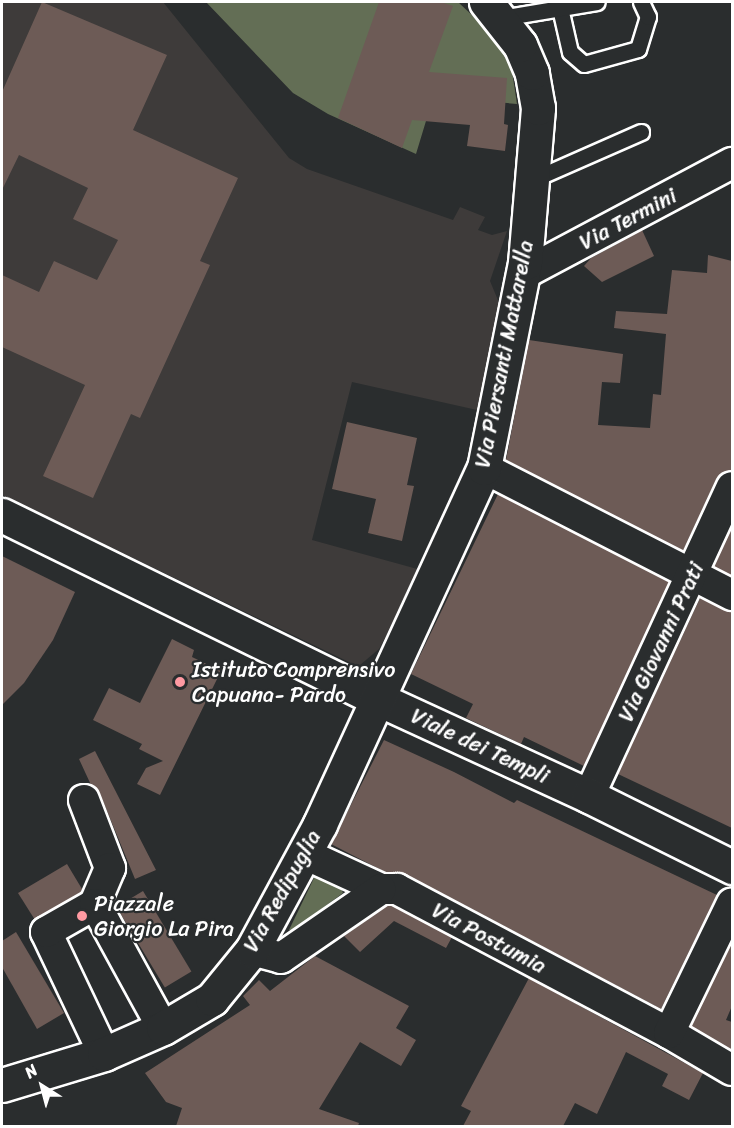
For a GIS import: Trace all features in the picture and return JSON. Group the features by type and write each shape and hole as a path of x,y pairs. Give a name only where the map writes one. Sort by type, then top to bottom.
{"main road":[{"name":"Via Piersanti Mattarella","path":"378,699 484,468 523,274 534,179 538,108 532,73 520,45 494,10"},
{"name":"Viale dei Templi","path":"2,515 378,699 589,796 732,867"},
{"name":"Via Redipuglia","path":"2,1084 104,1054 163,1028 213,999 252,950 305,854 378,699"}],"street":[{"name":"Via Termini","path":"523,274 732,163"},
{"path":"484,468 732,595"},
{"name":"Via Giovanni Prati","path":"589,796 732,487"},
{"path":"84,800 110,868 95,904 46,932 104,1054"},
{"name":"Via Postumia","path":"305,854 381,889 398,889 669,1033 732,1070"},
{"path":"252,950 281,958 381,889"},
{"path":"669,1033 732,903"},
{"path":"95,904 163,1028"}],"lane":[{"path":"494,10 560,8 597,2"},
{"path":"560,8 570,52 584,64 638,49 648,16 641,2"},
{"path":"534,179 640,132"}],"shaded area":[{"path":"2,2 163,2 289,158 307,169 453,220 460,207 485,217 478,230 492,235 507,231 490,281 500,305 477,410 352,382 312,540 421,570 379,649 360,665 351,663 2,495"}],"green space":[{"path":"206,2 458,2 492,34 505,54 512,71 517,104 428,96 426,121 416,154 328,114 293,93"},
{"path":"315,876 341,888 343,893 293,930 289,930"}],"building":[{"path":"42,2 167,55 133,130 238,178 200,261 210,265 140,418 131,414 93,498 43,476 85,385 2,347 2,275 39,292 54,261 97,280 118,240 73,219 88,188 19,155 2,190 2,92"},
{"path":"379,2 441,2 453,6 429,72 507,78 504,124 508,125 505,151 467,146 470,125 412,120 402,148 338,118"},
{"path":"642,230 654,256 602,282 584,266 591,258"},
{"path":"708,255 732,261 732,470 723,473 716,480 683,551 506,460 529,340 623,354 620,383 602,382 598,425 650,428 653,394 661,395 666,334 614,328 616,311 667,314 672,270 707,273"},
{"path":"347,422 417,438 407,485 414,486 402,541 368,533 376,499 332,489"},
{"path":"498,494 669,582 584,766 524,737 521,744 466,718 473,704 411,674"},
{"path":"732,527 732,576 714,567"},
{"path":"2,556 75,592 53,640 24,683 2,705"},
{"path":"700,598 732,612 732,828 618,774"},
{"path":"172,639 194,650 192,657 221,671 160,795 137,784 146,768 163,761 139,749 142,744 93,720 109,688 140,703"},
{"path":"384,740 514,803 517,800 717,895 661,1009 405,874 385,872 331,844"},
{"path":"95,751 156,870 135,879 100,794 91,785 79,759"},
{"path":"67,864 82,889 81,892 35,920 18,893"},
{"path":"143,891 191,972 165,988 116,907"},
{"path":"386,906 393,906 452,937 446,948 394,921 360,952 344,936"},
{"path":"16,932 64,1013 37,1029 2,967 2,941"},
{"path":"732,942 732,1006 726,1020 732,1022 732,1050 691,1026"},
{"path":"315,956 409,1006 396,1028 416,1040 401,1066 360,1042 319,1109 359,1123 358,1126 176,1126 182,1108 166,1102 145,1073 250,1005 243,996 259,980 270,991"},
{"path":"529,978 703,1073 689,1100 662,1086 668,1074 626,1052 597,1114 575,1103 563,1126 463,1126 471,1111 461,1106"}],"place":[{"name":"Istituto Comprensivo Capuana- Pardo","path":"180,682"},
{"name":"Piazzale Giorgio La Pira","path":"82,916"}]}
